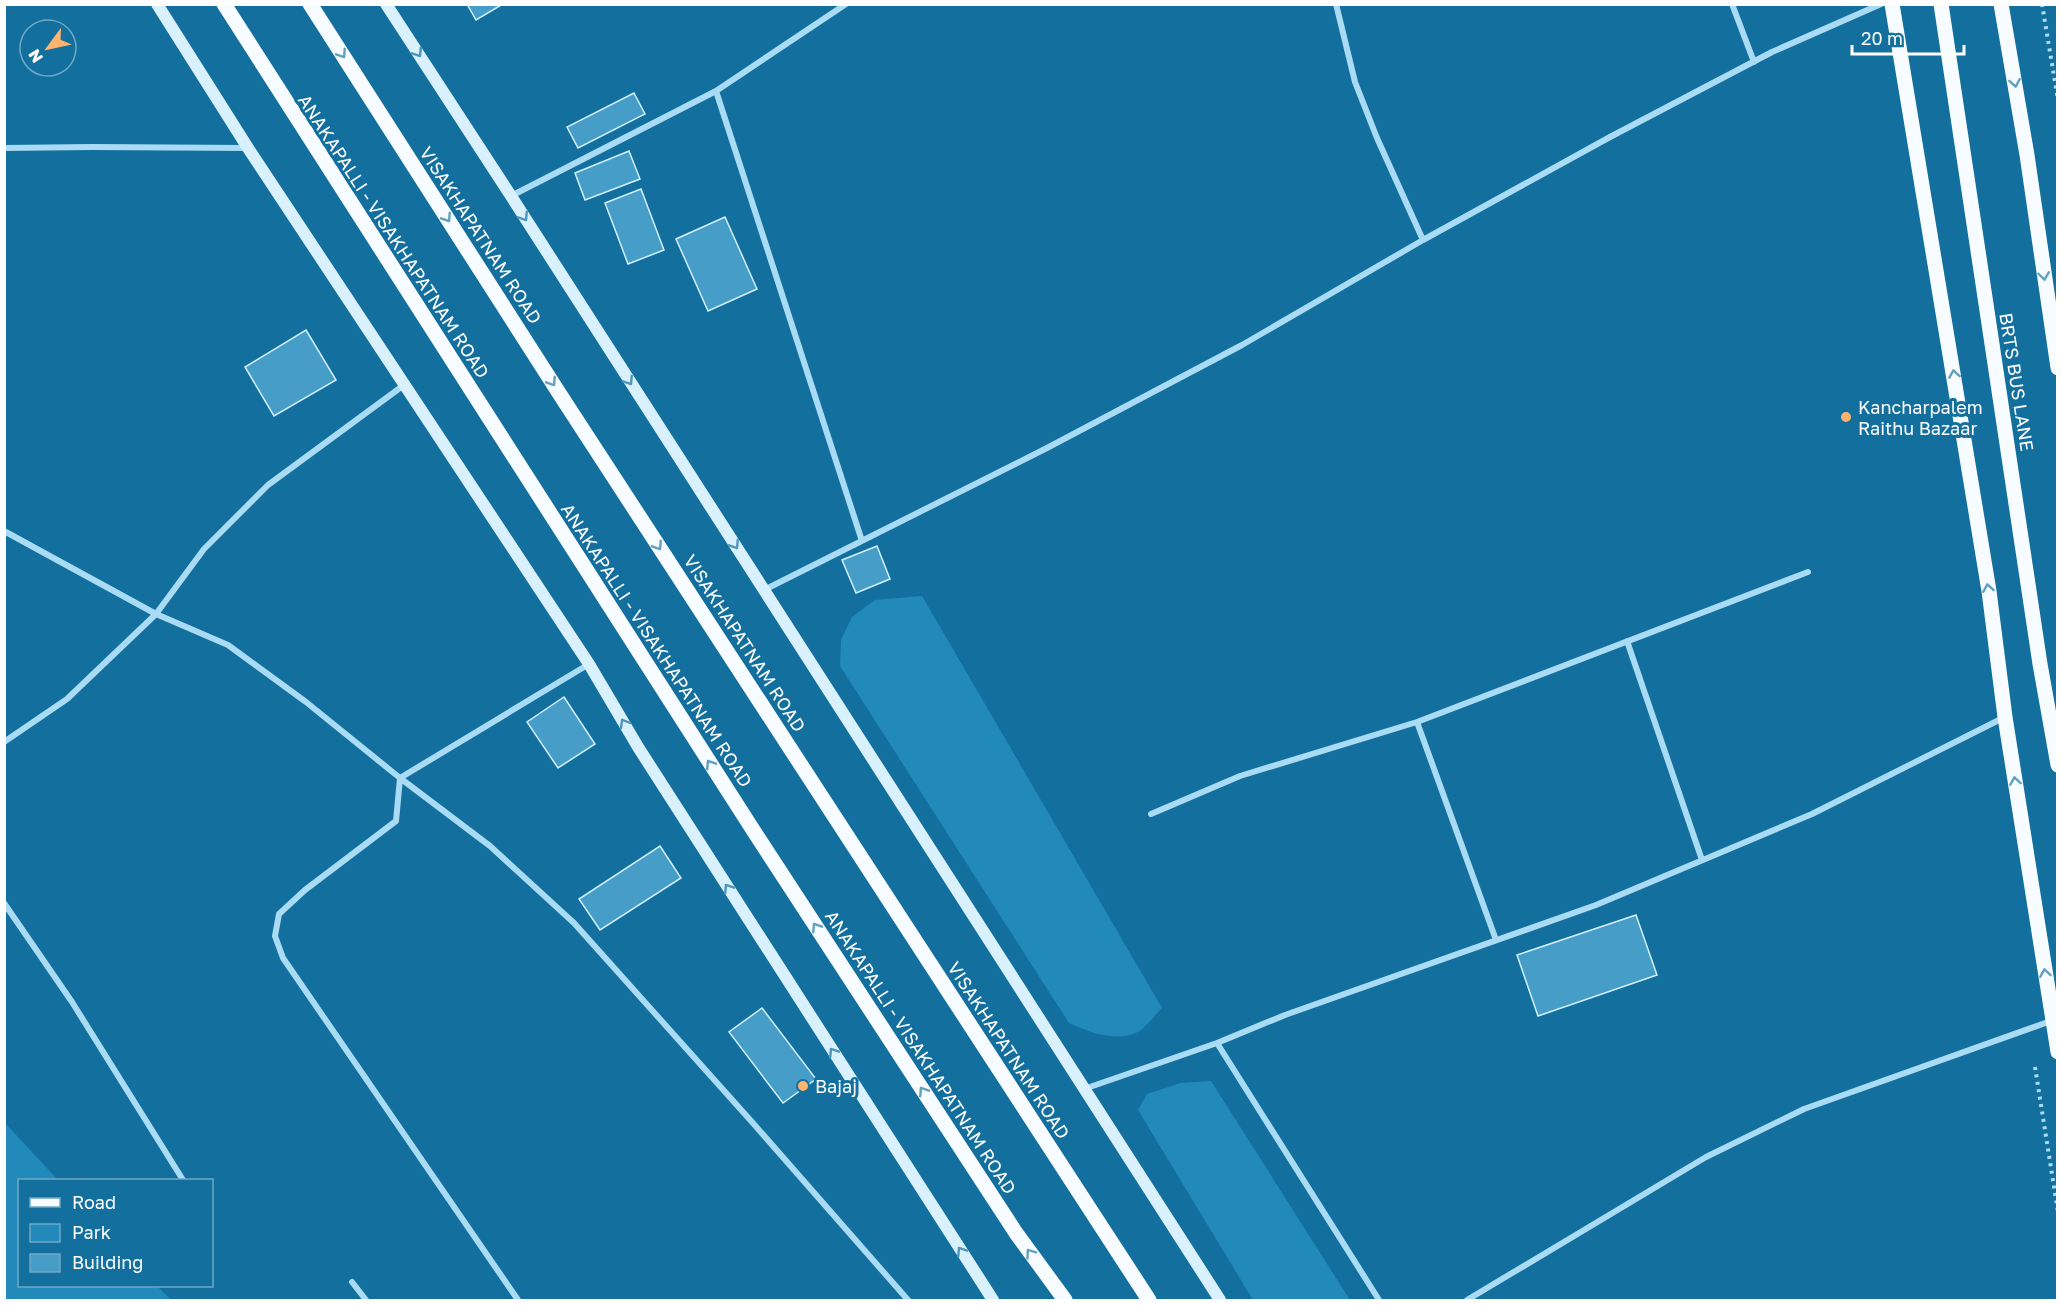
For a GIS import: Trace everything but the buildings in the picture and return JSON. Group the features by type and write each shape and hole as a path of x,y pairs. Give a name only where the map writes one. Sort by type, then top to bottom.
{"main road":[{"name":"ANAKAPALLI - VISAKHAPATNAM ROAD","path":"224,4 755,833 1016,1233 1065,1300"},
{"name":"VISAKHAPATNAM ROAD","path":"310,4 566,403 1149,1300"},
{"path":"1892,4 1987,580 2005,717 2058,1052"},
{"name":"BRTS BUS LANE","path":"1941,4 2038,652 2058,765"},
{"path":"2001,4 2027,155 2058,368"}],"street":[{"path":"157,4 248,148 589,664 638,747 993,1300"},
{"path":"386,4 1220,1300"},
{"path":"511,196 716,91 846,4"},
{"path":"1335,4 1355,82 1377,138 1423,240"},
{"path":"1732,4 1754,62"},
{"path":"763,590 1045,449 1242,345 1423,240 1610,137 1754,62 1881,4"},
{"path":"716,91 862,541"},
{"path":"4,148 248,148"},
{"path":"4,742 67,699 156,614 204,549 268,485 405,385"},
{"path":"4,531 156,614 228,645 306,702 400,778 490,846 574,923 753,1122 908,1300"},
{"path":"1151,814 1240,776 1417,722 1808,572"},
{"path":"1627,641 1702,860"},
{"path":"400,778 589,664"},
{"path":"1084,1089 1596,905 1812,814 2005,717"},
{"path":"1417,722 1496,940"},
{"path":"400,778 396,821 305,890 279,914 275,936 282,958 518,1300"},
{"path":"4,903 72,1002 182,1179"},
{"path":"1467,1300 1706,1157 1804,1109 2052,1021"},
{"path":"1216,1043 1379,1300"},
{"path":"352,1282 366,1300"}],"path":[{"path":"2042,4 2058,100"}],"green space":[{"path":"922,596 1162,1008 1138,1032 1121,1036 1103,1035 1069,1023 840,666 841,640 852,617 875,600"},
{"path":"1211,1081 1350,1300 1253,1300 1138,1110 1147,1094 1181,1083"},
{"path":"5,1123 57,1179 18,1179 18,1287 158,1287 171,1300 5,1300"}],"place":[{"name":"Kancharpalem Raithu Bazaar","path":"1846,417"},
{"name":"Bajaj","path":"803,1086"}]}
